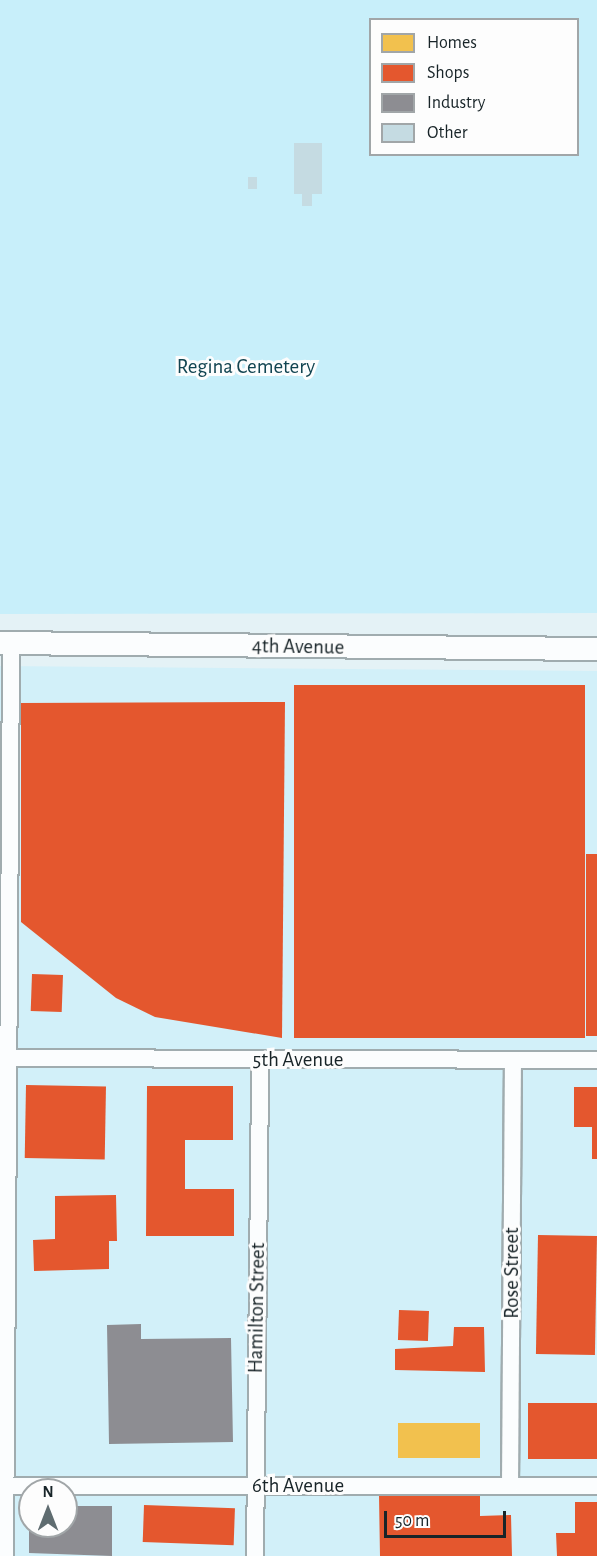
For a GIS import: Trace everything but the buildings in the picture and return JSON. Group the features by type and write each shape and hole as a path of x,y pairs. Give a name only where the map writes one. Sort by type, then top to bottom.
{"main road":[{"name":"4th Avenue","path":"5,643 597,649"}],"street":[{"path":"5,643 2,1485 5,1556"},
{"name":"5th Avenue","path":"5,1058 260,1061 597,1060"},
{"name":"Rose Street","path":"510,1486 513,1060"},
{"name":"Hamilton Street","path":"255,1556 260,1061"},
{"name":"6th Avenue","path":"2,1485 597,1486"}],"shaded area":[{"path":"0,666 597,671 597,1556 0,1556"}],"green space":[{"name":"Regina Cemetery","path":"0,0 597,0 597,613 0,614"}]}
